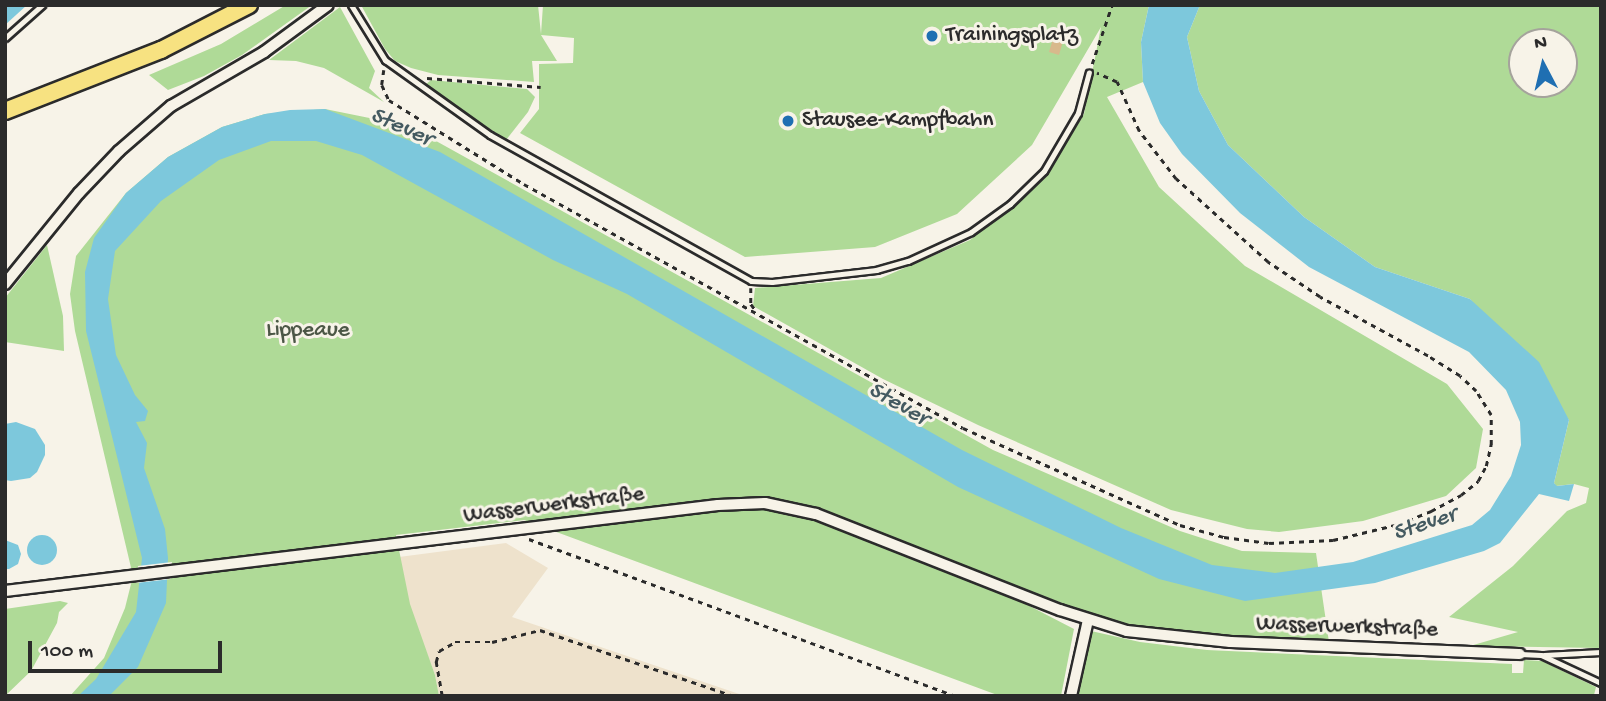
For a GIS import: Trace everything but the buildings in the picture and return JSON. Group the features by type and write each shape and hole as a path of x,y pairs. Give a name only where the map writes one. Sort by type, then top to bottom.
{"main road":[{"path":"5,111 161,50 250,5"}],"street":[{"path":"5,284 79,193 119,151 171,106 264,52 328,5"},
{"name":"Wasserwerkstraße","path":"5,591 733,504 782,505 816,514 1088,620 1147,634 1198,640 1520,654"},
{"path":"1071,696 1088,620"}],"lane":[{"path":"5,38 41,5"},
{"path":"351,5 385,60 490,135 751,281 772,282 876,270 908,261 971,232 1010,204 1044,171 1078,113 1089,72"},
{"path":"1541,655 1601,652"},
{"name":"Wasserwerkstraße","path":"1520,654 1541,655 1601,683"}],"path":[{"path":"385,60 382,85 389,100 524,184 963,428 1180,525 1224,537 1299,543 1367,533 1432,511 1461,495 1478,481 1486,467 1491,445 1491,415 1476,391 1460,376 1428,356 1320,297 1268,262 1176,179 1139,131 1117,82 1105,75 1089,72 1112,5"},
{"path":"406,76 541,87"},
{"path":"751,281 751,304 758,314"},
{"path":"519,529 520,536 956,696"},
{"path":"442,696 436,662 439,651 456,642 492,642 540,630 734,696"}],"shaded area":[{"path":"506,543 548,568 512,617 745,696 439,696 435,675 409,606 399,557"}],"green space":[{"path":"286,5 312,5 242,55 204,76 168,90 149,75 221,44"},
{"path":"361,5 538,5 541,34 543,5 1149,5 1141,42 1143,82 1107,97 1159,187 1245,266 1447,384 1483,429 1476,468 1446,496 1363,521 1279,532 1247,529 1171,510 978,425 883,379 753,306 755,288 881,278 970,240 1045,178 1084,114 1101,27 1032,145 957,214 875,247 745,257 520,133 539,109 539,64 573,63 574,38 541,35 557,61 532,61 534,82 438,75 395,61 385,49"},
{"path":"1200,5 1601,5 1601,648 1470,646 1518,632 1449,617 1513,566 1567,511 1586,503 1589,488 1574,484 1556,486 1554,483 1569,420 1470,299 1375,267 1304,217 1228,145 1199,91 1187,37"},
{"path":"340,7 375,71 369,88 384,102 324,68 296,61 269,60"},
{"path":"431,80 527,89 535,97 528,112 506,140 425,85"},
{"name":"Lippeaue","path":"325,109 409,126 993,450 1180,531 1242,551 1316,553 1329,642 1173,635 1112,622 919,549 1074,629 1061,696 1000,696 524,520 396,535 410,604 435,675 439,696 70,696 104,658 125,608 133,576 75,331 70,294 76,256 126,193 168,157 222,127 265,114"},
{"path":"47,245 63,316 64,351 5,342 5,298"},
{"path":"60,601 68,603 59,612 57,623 31,671 5,696 5,609"},
{"path":"1091,631 1140,642 1207,650 1512,664 1512,673 1523,673 1524,660 1542,661 1596,687 1594,695 1077,696"}],"water":[{"path":"5,5 27,5 5,25"},
{"path":"1149,5 1200,5 1187,37 1199,91 1228,145 1304,217 1375,267 1470,299 1539,362 1569,420 1554,483 1557,486 1574,484 1569,501 1539,494 1500,543 1484,551 1375,583 1245,601 1159,579 958,487 627,294 553,260 362,155 316,141 271,141 219,160 161,201 115,251 108,299 116,355 135,395 148,411 145,421 136,422 147,443 144,468 165,529 168,558 166,603 138,667 109,696 78,696 96,679 136,612 142,558 86,331 85,272 94,238 126,193 168,157 222,127 265,114 290,110 325,109 440,152 962,450 1121,528 1212,565 1275,573 1353,562 1472,525 1490,510 1511,476 1521,445 1520,422 1506,390 1469,352 1309,267 1240,213 1182,154 1160,123 1143,82 1141,42"},
{"path":"16,422 35,429 45,445 45,455 37,472 30,478 11,481 5,480 5,424"},
{"path":"42,535 52,540 57,550 52,560 42,565 32,560 27,550 32,540"},
{"path":"5,540 18,545 21,554 18,564 9,569 5,569"}],"pier":[{"path":"172,562 171,579 136,583 138,566"}],"place":[{"name":"Trainingsplatz","path":"932,36"},
{"name":"Stausee-Kampfbahn","path":"788,121"}],"water label":[{"name":"Stever","path":"401,128"},
{"name":"Stever","path":"898,405"},
{"name":"Stever","path":"1425,525"}]}
